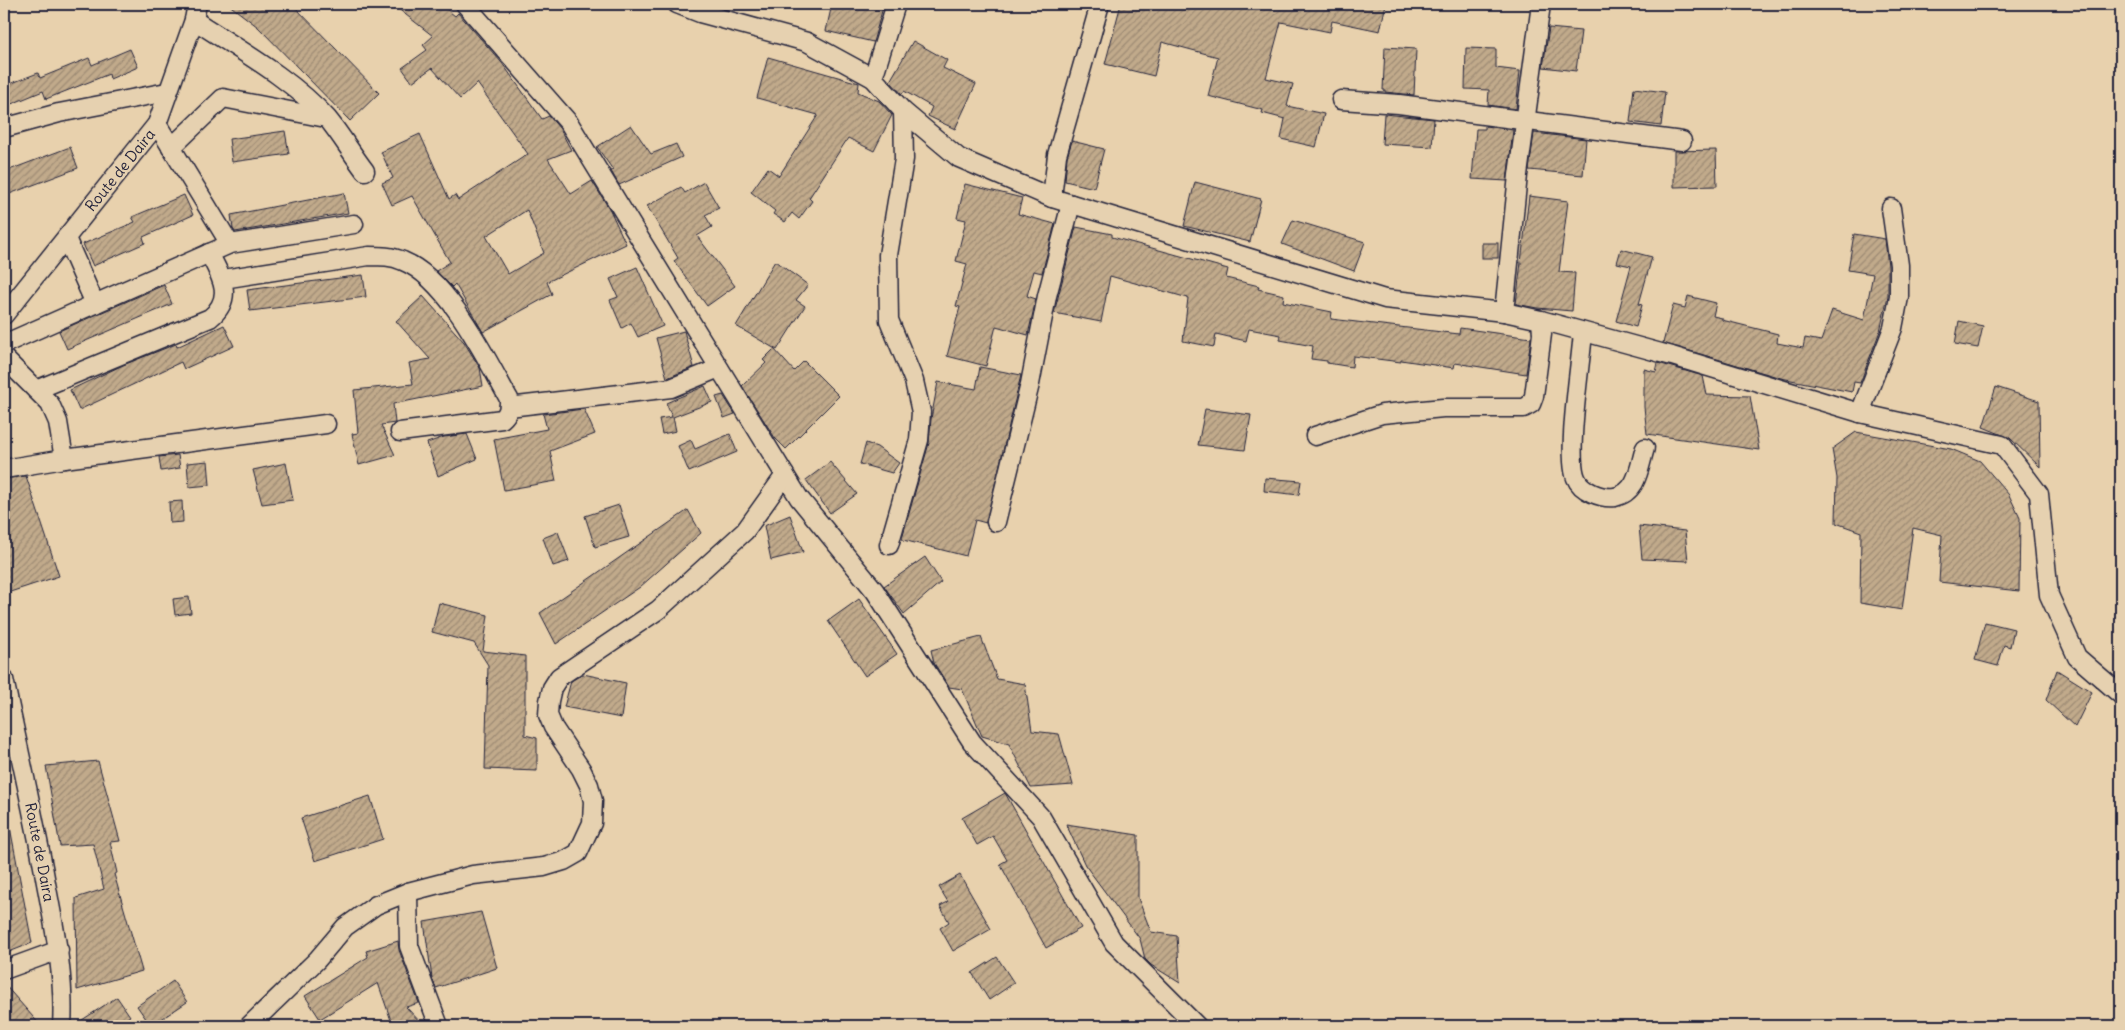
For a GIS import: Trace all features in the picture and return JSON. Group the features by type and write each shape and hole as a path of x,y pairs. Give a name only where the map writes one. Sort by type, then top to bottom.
{"street":[{"path":"465,4 569,123 798,498 875,591 972,742 1041,817 1114,943 1197,1026"},
{"path":"677,4 700,13 807,42 873,78 903,111 960,158 1052,198 1385,299 1504,312 1541,320 1672,356 1860,413 2002,445 2039,494 2049,595 2077,657 2121,695"},
{"path":"873,78 896,4"},
{"path":"1052,198 1057,155 1100,4"},
{"path":"1504,312 1525,120 1541,4"},
{"path":"196,12 274,73 326,118 365,171"},
{"name":"Route de Daira","path":"4,316 157,124 196,12"},
{"path":"4,128 59,112 167,92"},
{"path":"171,148 223,98 326,118"},
{"path":"1341,100 1399,104 1682,141"},
{"path":"889,544 919,440 921,412 914,382 889,320 888,255 904,159 903,111"},
{"path":"157,124 230,244"},
{"path":"996,522 1030,384 1047,296 1071,204"},
{"path":"1860,413 1894,328 1899,297 1899,265 1891,208"},
{"path":"4,344 230,244 354,224"},
{"path":"66,238 95,304"},
{"path":"36,390 210,318 218,311 224,292 223,279 209,253"},
{"path":"223,279 369,256 387,256 417,268 437,286 473,333 509,399 509,407 507,414 502,418 400,432"},
{"path":"1315,436 1382,414 1443,408 1524,408 1531,404 1534,396 1542,334 1541,320"},
{"path":"1583,332 1573,443 1573,466 1576,479 1586,490 1600,496 1613,497 1625,494 1634,485 1644,448"},
{"path":"4,358 50,404 58,422 64,458"},
{"path":"509,407 670,388 719,368"},
{"path":"4,469 64,458 326,424"},
{"path":"249,1026 317,960 345,927 376,905 408,892 472,875 544,867 564,861 578,853 592,823 593,801 589,786 581,769 553,727 548,715 548,701 552,688 559,677 658,610 745,531 785,475"},
{"name":"Route de Daira","path":"4,679 38,838 59,950 63,999 62,1026"},
{"path":"408,892 408,946 439,1026"},
{"path":"4,970 59,950"}],"building":[{"path":"228,4 292,4 379,93 350,121 258,27"},
{"path":"392,4 440,4 455,16 458,13 502,63 542,119 549,116 560,129 571,150 548,159 571,194 592,181 610,210 626,244 547,282 552,294 483,332 455,284 452,287 436,271 450,262 412,196 392,205 382,183 393,178 381,152 420,134 449,199 455,195 458,200 528,154 477,83 460,99 432,68 412,82 402,68 427,50 423,45 433,36","holes":["527,210 544,253 508,274 486,236"]},
{"path":"832,4 884,4 873,42 826,31"},
{"path":"1121,4 1219,4 1233,7 1234,4 1386,4 1380,31 1332,21 1330,32 1281,22 1266,78 1293,84 1287,106 1324,114 1316,147 1281,139 1285,119 1262,113 1263,110 1208,96 1218,57 1162,42 1154,76 1105,64"},
{"path":"1549,28 1581,31 1576,71 1543,67"},
{"path":"913,41 947,60 943,68 976,84 955,129 928,116 932,107 904,91 902,94 890,81"},
{"path":"1385,47 1416,49 1414,95 1385,92 1383,90"},
{"path":"1466,48 1496,49 1496,68 1520,71 1516,109 1488,105 1489,90 1465,89"},
{"path":"130,49 138,67 110,79 109,74 46,99 43,91 4,107 4,86 38,73 40,78 89,58 92,65"},
{"path":"768,57 859,83 858,92 879,101 892,115 874,151 848,138 809,198 812,201 799,219 792,213 785,222 773,214 775,211 751,192 768,168 779,176 818,115 757,98"},
{"path":"1634,88 1665,92 1661,126 1630,122"},
{"path":"1384,114 1434,119 1432,147 1382,144"},
{"path":"631,125 651,154 676,144 682,157 619,185 611,171 613,170 597,147"},
{"path":"1485,126 1513,130 1507,181 1472,179 1476,129 1485,129"},
{"path":"285,131 289,154 232,162 229,139"},
{"path":"1534,133 1586,139 1583,175 1529,170"},
{"path":"1072,141 1104,149 1094,188 1065,181 1067,157"},
{"path":"70,147 78,168 4,196 4,172"},
{"path":"1716,150 1717,186 1674,187 1674,151"},
{"path":"704,182 719,208 705,215 712,227 697,236 735,286 707,306 674,261 678,258 647,206 681,187 685,193"},
{"path":"1195,182 1261,199 1250,242 1184,226"},
{"path":"965,184 1022,198 1018,214 1055,224 1042,273 1034,271 1027,296 1036,299 1028,335 996,326 986,366 947,356 960,307 956,306 967,264 956,261 966,220 957,218"},
{"path":"344,193 348,213 235,232 233,229 231,215"},
{"path":"184,195 193,215 143,237 145,243 93,266 83,244 135,222 132,217"},
{"path":"1529,196 1568,201 1559,272 1575,273 1572,311 1516,304"},
{"path":"1293,220 1365,242 1354,271 1282,244"},
{"path":"1076,227 1112,234 1112,237 1228,269 1226,278 1259,286 1258,289 1284,295 1283,302 1332,312 1331,319 1459,334 1460,328 1531,338 1526,374 1455,363 1454,368 1401,360 1401,362 1353,356 1352,367 1327,363 1327,361 1311,359 1313,346 1280,340 1281,335 1249,329 1246,341 1216,334 1214,347 1183,341 1188,298 1110,276 1101,322 1054,313"},
{"path":"1854,234 1885,239 1888,266 1888,296 1880,331 1860,383 1854,382 1852,392 1781,378 1663,343 1673,305 1685,308 1688,296 1716,303 1713,316 1778,334 1777,343 1803,348 1805,338 1821,341 1832,310 1864,320 1873,274 1848,270"},
{"path":"1482,243 1498,243 1498,258 1482,258"},
{"path":"1621,249 1652,257 1639,304 1642,305 1636,327 1616,321 1631,266 1617,263"},
{"path":"775,261 808,285 796,300 805,306 777,350 736,326"},
{"path":"637,267 663,326 638,337 631,323 622,328 610,300 618,297 610,279"},
{"path":"363,275 366,297 250,311 247,290"},
{"path":"164,285 172,304 67,349 59,331"},
{"path":"423,296 464,342 480,368 483,386 393,404 395,423 381,425 395,455 359,465 352,434 358,433 354,390 413,384 409,363 430,359 396,321"},
{"path":"1959,321 1983,326 1978,348 1955,344"},
{"path":"224,325 234,346 184,369 181,362 79,410 70,390 123,365 176,344 177,347"},
{"path":"684,331 694,367 667,378 656,338"},
{"path":"774,349 794,371 804,361 839,396 786,449 775,438 742,386 766,363 763,360"},
{"path":"1658,363 1703,376 1707,395 1750,396 1759,450 1647,434 1644,407 1644,369 1656,372"},
{"path":"980,367 1021,375 986,523 975,520 966,556 903,540 902,538 929,443 931,419 938,382 976,389"},
{"path":"705,386 712,402 673,417 676,431 662,434 659,419 672,417 666,403"},
{"path":"1996,387 2039,401 2040,467 2010,438 1983,427"},
{"path":"723,395 735,414 724,418 716,397"},
{"path":"584,409 595,434 550,451 556,481 504,490 494,439 547,429 543,414"},
{"path":"1205,409 1251,415 1245,450 1198,445"},
{"path":"1856,432 1951,449 1980,461 2009,495 2020,518 2019,591 1939,582 1942,535 1913,528 1902,610 1860,603 1861,532 1836,523 1837,478 1832,449"},
{"path":"467,434 477,459 438,476 427,443 444,437"},
{"path":"730,434 737,452 689,472 678,446 691,440 695,449"},
{"path":"866,443 877,447 899,463 892,473 860,464"},
{"path":"178,455 180,468 161,471 159,457"},
{"path":"208,461 210,485 189,487 187,463"},
{"path":"830,462 857,494 830,513 806,480"},
{"path":"286,463 293,500 262,504 253,470"},
{"path":"26,476 59,576 4,594 4,479"},
{"path":"1265,478 1301,481 1299,495 1264,491"},
{"path":"182,501 183,522 170,523 169,502"},
{"path":"619,505 629,537 595,547 585,516"},
{"path":"688,510 701,533 640,587 556,644 540,613"},
{"path":"790,515 803,552 771,560 764,526"},
{"path":"1639,526 1685,531 1688,561 1642,559"},
{"path":"558,532 569,561 553,566 543,538"},
{"path":"925,557 941,582 904,614 884,586"},
{"path":"189,597 191,613 175,615 173,599"},
{"path":"859,599 897,654 865,676 828,621"},
{"path":"439,603 488,615 483,651 525,656 525,735 537,738 537,771 485,769 488,665 474,643 432,632"},
{"path":"1985,622 2014,629 2010,647 2004,645 1998,666 1975,660"},
{"path":"981,637 997,679 1025,684 1032,731 1059,734 1073,785 1031,788 1009,744 982,736 962,689 949,687 934,663 931,650"},
{"path":"2057,670 2092,692 2075,727 2046,700"},
{"path":"583,674 626,683 621,718 564,707 571,681"},
{"path":"98,761 120,841 110,842 117,873 114,874 142,971 77,990 76,898 104,889 93,844 60,846 46,766"},
{"path":"1005,793 1081,928 1046,948 1000,864 1007,860 993,836 977,845 962,818"},
{"path":"370,796 383,839 315,861 301,818"},
{"path":"1066,824 1138,835 1138,898 1151,932 1177,936 1180,983 1151,965 1145,959 1140,939 1085,865"},
{"path":"10,827 32,943 4,954 4,828"},
{"path":"960,875 991,929 953,951 940,928 949,922 940,906 948,902 939,887"},
{"path":"481,912 497,968 436,988 432,978 424,922"},
{"path":"398,941 399,950 419,1003 406,1007 424,1026 393,1026 378,983 320,1019 305,996 368,957 366,951"},
{"path":"997,957 1014,983 989,1000 972,973"},
{"path":"173,981 187,1002 151,1026 137,1006"},
{"path":"4,984 41,1026 4,1026"},
{"path":"117,997 130,1016 114,1026 73,1026"}]}
